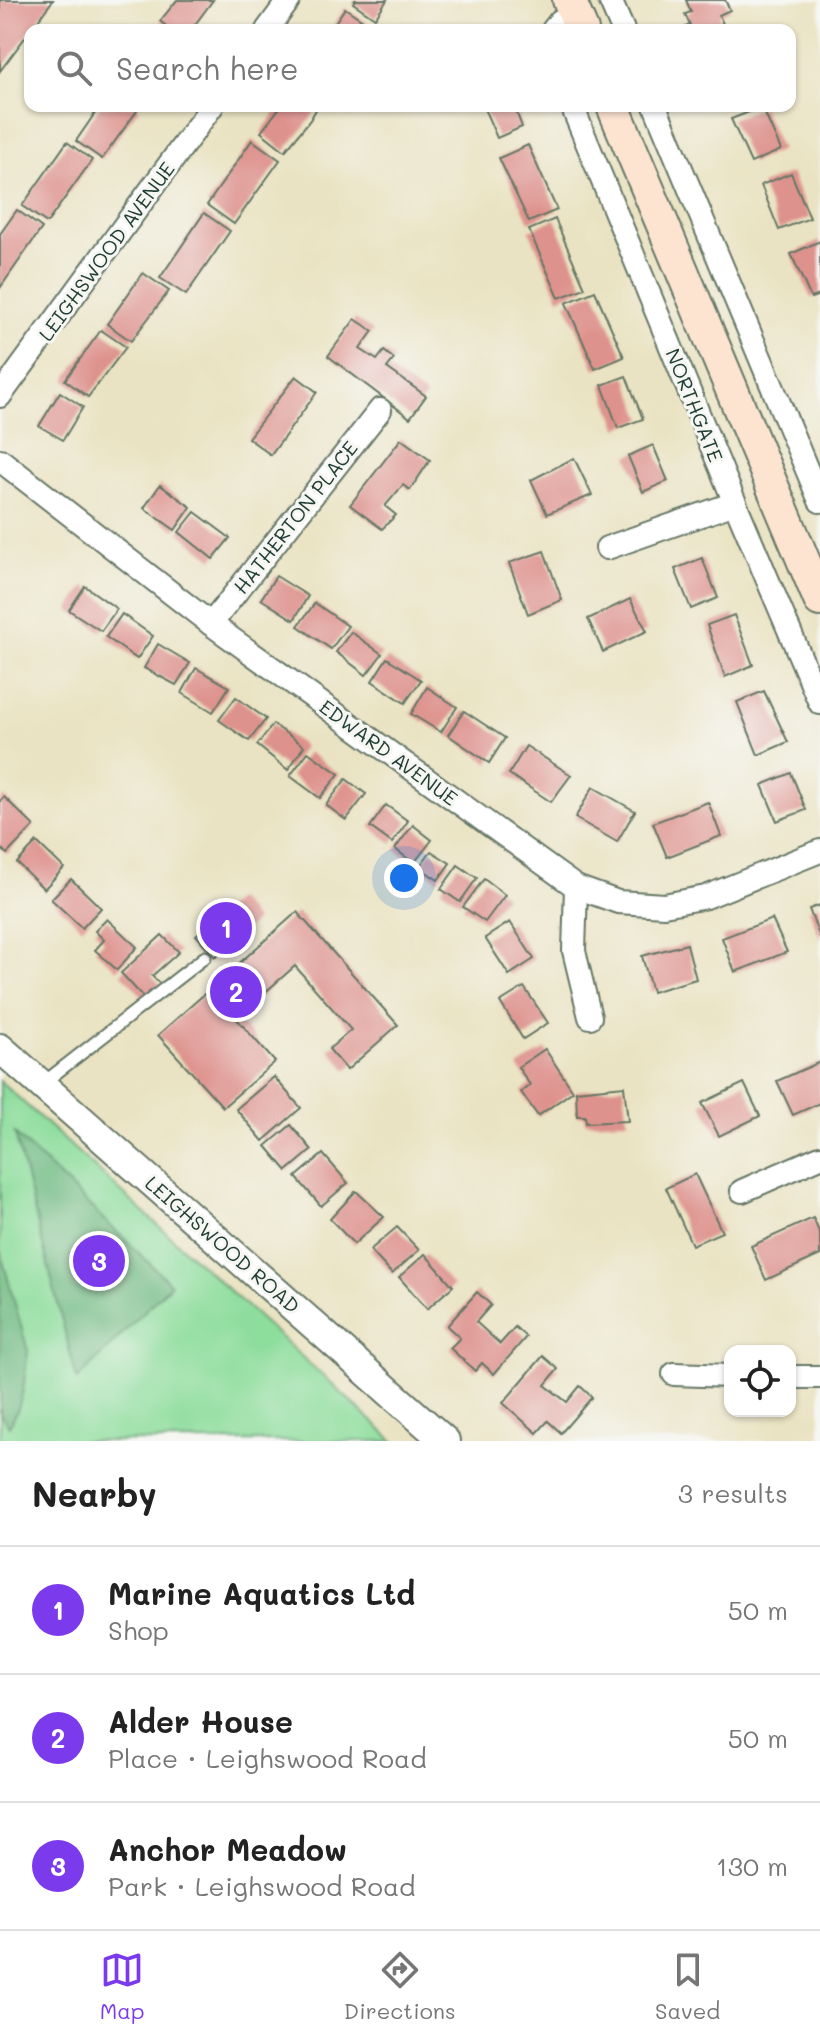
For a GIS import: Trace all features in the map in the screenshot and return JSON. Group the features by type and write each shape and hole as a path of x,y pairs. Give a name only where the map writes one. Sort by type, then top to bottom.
{"main road":[{"name":"NORTHGATE","path":"616,112 820,600"}],"street":[{"path":"271,24 289,0"},
{"path":"610,0 620,24"},
{"name":"LEIGHSWOOD AVENUE","path":"0,396 208,112"},
{"name":"NORTHGATE","path":"574,112 820,703"},
{"path":"658,112 820,501"},
{"name":"HATHERTON PLACE","path":"211,624 380,410"},
{"name":"EDWARD AVENUE","path":"0,460 211,624 576,887 618,902 664,905 706,897 820,851"},
{"path":"607,548 735,503"},
{"path":"576,887 574,951 590,1017"},
{"name":"LEIGHSWOOD ROAD","path":"0,1048 442,1440"},
{"path":"742,1191 820,1157"},
{"path":"674,1374 724,1376"},
{"path":"796,1377 820,1377"}],"lane":[{"path":"41,1085 205,957"}],"green space":[{"path":"0,1081 394,1441 0,1441"},
{"path":"15,1134 171,1284 77,1380"},
{"path":"0,1250 28,1351 23,1391 9,1426 0,1413"}],"building":[{"path":"0,0 53,0 35,24 24,24 24,39 0,71"},
{"path":"177,0 213,0 195,24 164,24 160,21"},
{"path":"355,0 387,0 375,18 353,3"},
{"path":"686,0 725,0 730,10 719,15 723,24 690,24 685,14 691,12"},
{"path":"345,8 367,23 366,24 334,24"},
{"path":"96,112 136,112 102,159 76,141"},
{"path":"276,112 315,112 285,151 261,132"},
{"path":"486,112 516,112 522,127 497,138"},
{"path":"749,112 764,112 781,150 751,163 731,119"},
{"path":"252,140 280,160 234,224 207,205"},
{"path":"67,142 92,160 47,223 22,206"},
{"path":"528,145 557,210 529,222 499,158"},
{"path":"791,173 810,218 779,230 761,185"},
{"path":"17,210 42,228 0,288 0,234"},
{"path":"204,213 230,231 186,295 160,278"},
{"path":"555,219 585,288 559,298 529,230"},
{"path":"820,241 820,295 811,298 791,254"},
{"path":"143,273 169,291 131,341 107,324"},
{"path":"595,291 624,357 595,369 566,303"},
{"path":"355,319 373,331 360,349 377,360 384,351 394,359 387,368 426,396 410,418 328,356"},
{"path":"101,330 126,347 88,397 65,380"},
{"path":"296,376 317,392 271,455 248,438"},
{"path":"626,376 643,419 618,428 602,385"},
{"path":"60,392 83,407 63,440 39,426"},
{"path":"401,439 430,460 410,490 403,485 385,506 396,515 382,529 350,505"},
{"path":"653,445 668,481 643,492 628,456"},
{"path":"574,458 592,495 547,514 531,480"},
{"path":"160,485 191,507 175,530 144,508"},
{"path":"195,512 230,538 213,559 179,532"},
{"path":"544,551 562,600 528,614 509,563"},
{"path":"702,558 718,598 691,609 675,569"},
{"path":"276,576 308,596 294,620 261,599"},
{"path":"85,586 117,609 101,631 69,610"},
{"path":"630,599 647,631 603,652 588,619"},
{"path":"315,603 348,626 331,649 298,626"},
{"path":"122,614 153,636 137,659 106,637"},
{"path":"734,615 753,665 725,677 707,625"},
{"path":"351,632 382,654 366,675 336,652"},
{"path":"158,644 190,663 176,685 144,668"},
{"path":"387,658 421,680 405,703 372,681"},
{"path":"196,668 229,687 213,712 182,693"},
{"path":"427,687 457,707 441,732 411,714"},
{"path":"764,691 788,742 758,755 737,702"},
{"path":"236,697 266,719 249,741 219,720"},
{"path":"464,711 505,738 489,763 448,735"},
{"path":"273,724 304,746 288,770 257,745"},
{"path":"526,746 571,775 551,802 509,774"},
{"path":"308,752 339,774 320,798 290,776"},
{"path":"791,773 806,810 777,821 762,785"},
{"path":"346,779 366,794 346,820 326,805"},
{"path":"593,787 635,811 617,842 575,818"},
{"path":"4,797 34,826 7,854 0,847 0,801"},
{"path":"708,802 721,836 667,857 653,823"},
{"path":"386,805 408,821 392,843 370,827"},
{"path":"413,825 432,840 414,863 395,849"},
{"path":"37,842 64,868 44,889 17,863"},
{"path":"431,851 450,863 438,880 419,867"},
{"path":"458,865 477,878 460,902 441,889"},
{"path":"71,879 101,908 82,928 51,899"},
{"path":"484,879 505,895 485,922 463,907"},
{"path":"237,899 256,921 215,957 196,935"},
{"path":"820,905 820,938 809,909"},
{"path":"297,912 398,1025 347,1070 329,1049 351,1030 295,966 236,1018 275,1062 223,1107 158,1035"},
{"path":"107,919 137,947 117,970 95,950 104,940 95,931"},
{"path":"772,919 787,952 735,972 722,938"},
{"path":"510,922 534,959 509,975 485,938"},
{"path":"162,935 179,952 152,976 160,984 144,998 121,973"},
{"path":"687,944 696,979 652,992 642,956"},
{"path":"524,987 548,1023 523,1039 500,1002"},
{"path":"545,1049 573,1091 538,1116 521,1092 530,1085 518,1067"},
{"path":"820,1062 820,1103 793,1115 777,1081"},
{"path":"274,1077 301,1108 263,1141 236,1109"},
{"path":"744,1083 760,1116 719,1136 702,1103"},
{"path":"624,1086 628,1121 586,1123 585,1116 577,1116 576,1091"},
{"path":"291,1125 312,1150 287,1171 266,1146"},
{"path":"323,1154 348,1183 321,1206 296,1177"},
{"path":"695,1174 722,1232 692,1245 666,1188"},
{"path":"356,1191 384,1217 354,1244 330,1219"},
{"path":"813,1218 820,1234 820,1255 766,1280 751,1246"},
{"path":"397,1227 419,1250 392,1274 370,1250"},
{"path":"425,1254 453,1286 427,1309 399,1277"},
{"path":"477,1292 491,1305 476,1322 500,1344 515,1327 526,1337 494,1374 482,1363 475,1371 450,1348 460,1338 447,1326"},
{"path":"543,1356 558,1369 545,1385 567,1402 580,1386 592,1397 561,1433 548,1421 537,1433 503,1403"}],"place":[{"name":"Marine Aquatics Ltd","path":"226,928"},
{"name":"Alder House","path":"236,992"},
{"name":"Anchor Meadow","path":"99,1261"}]}
